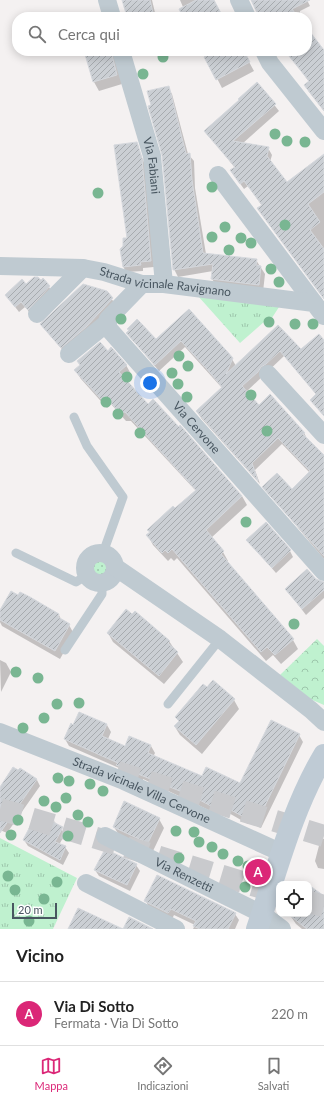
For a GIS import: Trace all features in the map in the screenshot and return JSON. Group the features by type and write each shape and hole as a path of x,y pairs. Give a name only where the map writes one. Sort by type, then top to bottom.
{"street":[{"path":"107,0 111,12"},
{"path":"238,0 244,12"},
{"name":"Via Fabiani","path":"123,56 152,156 164,284"},
{"path":"266,56 270,63 324,131"},
{"path":"218,175 319,309"},
{"name":"Strada vicinale Ravignano","path":"0,266 83,268 104,272 142,284 164,284 319,309"},
{"path":"37,314 83,268"},
{"path":"69,354 107,323 108,319 142,284"},
{"name":"Via Cervone","path":"107,323 108,328 324,572"},
{"path":"268,374 324,435"},
{"path":"115,567 110,579 94,579 86,566 90,557 99,553 103,553 112,558 115,567 220,639 311,710 324,722"},
{"name":"Strada vicinale Villa Cervone","path":"0,732 124,781 282,852"},
{"path":"260,922 282,852 305,792 324,755"},
{"name":"Via Renzetti","path":"105,836 260,922 282,929"},
{"path":"86,883 176,929"}],"lane":[{"path":"74,417 87,446 123,497 103,553"},
{"path":"16,554 76,582 94,579 102,594 65,650"},
{"path":"168,704 220,639"}],"green space":[{"path":"198,296 279,307 268,324 265,321 240,343"},
{"path":"101,559 107,561 109,567 107,573 101,575 95,573 93,567 95,561"},
{"path":"317,639 324,646 324,705 310,699 280,675"},
{"path":"0,838 77,878 53,929 0,929"}],"building":[{"path":"122,0 150,0 153,12 126,12"},
{"path":"196,0 214,0 220,12 180,12 179,9"},
{"path":"251,0 310,0 292,9 294,12 257,12"},
{"path":"312,34 324,50 324,111 304,85 309,81 289,56 312,56"},
{"path":"85,56 112,56 117,75 93,82"},
{"path":"247,56 250,62 216,80 204,57"},
{"path":"257,82 276,104 233,141 269,147 267,156 287,182 324,154 324,192 308,204 320,222 310,230 324,249 324,299 257,208 262,205 244,181 240,184 230,170 235,167 204,131"},
{"path":"169,86 186,154 190,153 192,180 203,253 257,259 256,265 261,266 259,285 211,279 213,264 173,270 162,155 148,106 151,105 147,91"},
{"path":"137,142 142,158 151,261 140,262 141,265 123,267 120,249 123,246 123,238 127,238 114,145"},
{"path":"34,277 38,277 41,280 43,278 50,286 28,310 21,302 15,307 5,295 22,279 26,284"},
{"path":"83,284 107,291 113,298 86,327 61,348 40,324"},
{"path":"189,309 233,358 226,374 278,325 301,349 319,334 324,340 324,416 310,400 316,394 280,351 242,386 259,405 270,394 305,433 303,434 324,455 324,556 262,487 277,473 292,489 310,471 278,438 252,463 258,481 196,411 222,387 206,368 181,341 155,365 126,333 129,330 127,329 137,319 156,339"},
{"path":"100,342 108,351 111,347 127,365 119,372 148,404 153,399 179,427 180,425 242,496 206,530 224,551 221,554 294,639 275,655 267,647 261,652 172,549 168,553 165,550 162,553 146,535 150,532 147,530 173,506 175,508 196,490 125,412 120,413 105,396 102,400 74,370 80,365 77,361"},
{"path":"266,522 291,550 272,568 246,540"},
{"path":"307,569 316,579 324,582 324,590 302,609 285,589"},
{"path":"11,591 18,595 20,592 30,597 59,614 58,617 70,624 55,651 0,620 0,610"},
{"path":"126,609 132,614 135,611 170,641 168,643 178,652 159,676 107,633"},
{"path":"213,680 235,699 196,745 174,726 179,721 175,717 203,684 207,687"},
{"path":"79,712 107,724 102,736 125,746 129,736 151,745 148,753 202,776 206,767 240,783 271,720 300,734 257,822 245,815 244,817 216,802 213,807 192,796 116,765 118,763 64,739 71,723 73,725"},
{"path":"13,767 18,770 20,768 37,779 0,833 0,787"},
{"path":"124,801 160,818 148,843 113,827"},
{"path":"38,811 63,827 55,842 66,846 60,860 23,840"},
{"path":"105,849 137,864 127,885 94,870"},
{"path":"157,875 236,913 228,929 200,929 193,926 196,921 171,909 168,913 144,901"},
{"path":"312,887 324,896 324,929 307,929 292,917 312,917"},
{"path":"78,908 123,929 68,929"},
{"path":"129,917 153,929 123,929"}],"tunnel":[{"path":"117,772 324,836"},
{"path":"0,809 276,892"},
{"path":"312,903 324,906"}],"place":[{"name":"Via Di Sotto","path":"258,872"}]}
